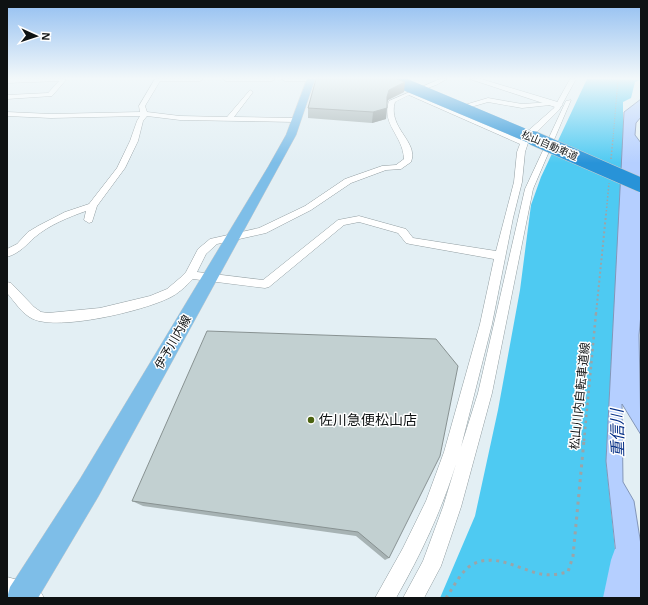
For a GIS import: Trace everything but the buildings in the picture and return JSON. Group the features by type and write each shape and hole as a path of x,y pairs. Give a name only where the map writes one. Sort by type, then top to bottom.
{"highway":[{"name":"松山自動車道","path":"462,107 641,185"}],"main road":[{"name":"伊予川内線","path":"22,594 89,488 274,167 297,120 301,107"}],"street":[{"path":"7,114 16,107"},
{"path":"89,220 92,206 121,168 144,114 142,107"},
{"path":"229,119 239,107"},
{"path":"7,286 32,312 37,315 54,319 123,307 163,296 181,284 190,275 203,248 207,244 214,241 262,232 303,211 348,181 385,168 398,166 408,160 408,148 405,141 389,119 390,107"},
{"path":"440,107 524,143"},
{"path":"451,112 466,107"},
{"path":"385,598 410,555 430,512 452,452 486,324 508,218 518,182 521,152 524,143 532,132 552,114 553,107"},
{"path":"413,598 432,566 452,507 485,393 529,189 566,107"},
{"path":"7,114 51,116 144,114 180,118 297,120"},
{"path":"7,254 21,246 42,228 68,214 92,206"},
{"path":"190,275 264,284 341,222 359,219 402,231 410,241 501,256"}],"path":[{"path":"610,167 615,107"},
{"name":"松山川内自転車道線","path":"446,598 469,566 485,559 501,561 536,574 552,576 568,572 573,556 609,182"}],"shaded area":[{"path":"574,107 623,107 623,153 606,461 620,598 440,598 475,516 498,410 520,290 531,205 541,177"}],"water":[{"name":"重信川","path":"630,107 641,107 641,117 636,123 635,135 641,143 641,314 639,335 641,435 622,404 623,482 634,501 641,545 641,598 626,598 616,555 606,461 624,112"}],"waterway":[{"path":"619,598 626,560"}],"place":[{"name":"佐川急便松山店","path":"311,420"}]}
